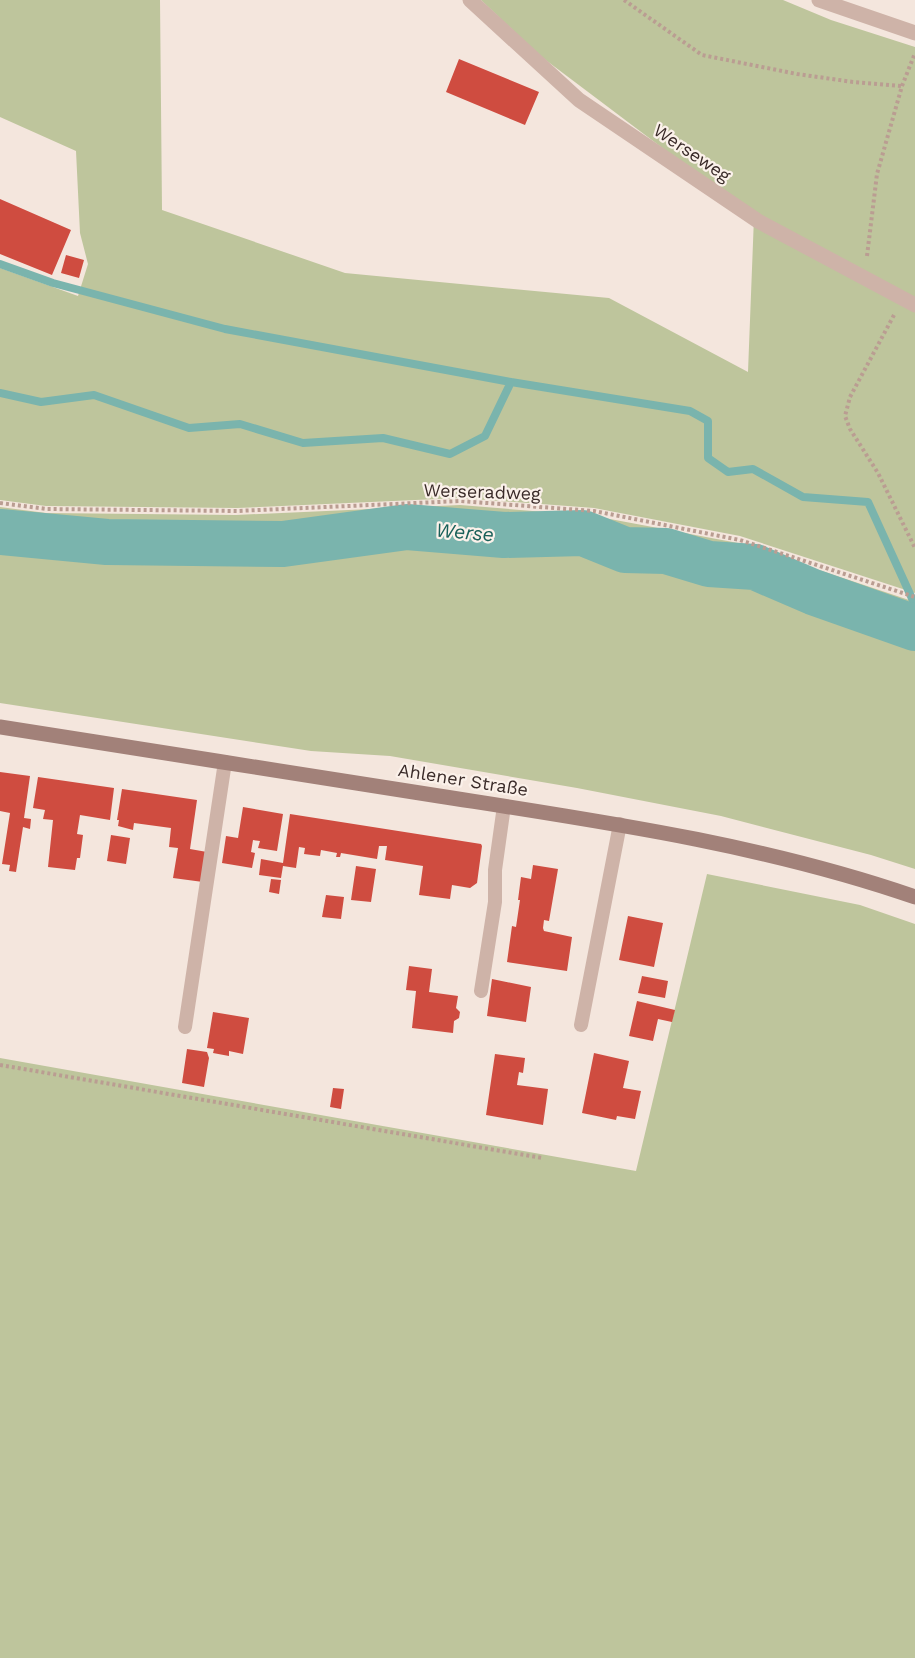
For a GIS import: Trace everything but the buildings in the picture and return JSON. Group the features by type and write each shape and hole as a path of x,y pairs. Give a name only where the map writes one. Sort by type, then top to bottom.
{"main road":[{"name":"Ahlener Straße","path":"0,727 620,824 755,853 877,884 915,897"}],"street":[{"name":"Werseweg","path":"470,0 579,100 750,216 909,302"},
{"path":"819,0 915,33"}],"lane":[{"path":"184,1027 225,762"},
{"path":"481,991 495,902 495,870 504,806"},
{"path":"581,1025 620,824"}],"path":[{"path":"624,0 702,55 797,74 902,86"},
{"path":"864,277 877,174 902,86 915,53"},
{"path":"909,302 849,397 845,416 850,429 878,473 915,548"},
{"name":"Werseradweg","path":"0,503 46,509 237,511 460,501 594,511 740,540 915,597"},
{"path":"0,1065 542,1158"}],"green space":[{"path":"0,0 160,0 162,210 345,273 609,298 748,372 754,217 539,55 481,0 783,0 831,20 915,47 915,593 740,536 594,508 460,498 237,508 46,506 0,500 0,268 78,296 88,264 80,233 76,151 0,117"},
{"path":"460,505 594,516 738,543 915,602 915,869 871,855 721,816 577,788 390,756 311,751 0,703 0,507 46,513 236,515"},
{"path":"707,874 860,905 915,924 915,1658 0,1658 0,1058 636,1171"}],"waterway":[{"path":"0,264 53,283 225,329 511,382"},
{"path":"0,393 41,402 94,395 189,428 240,424 303,443 383,438 450,454 485,436 511,382 690,411 708,421 708,458 728,472 753,469 803,497 868,502 915,605"},
{"name":"Werse","path":"0,532 107,542 283,544 407,527 504,535 583,533 625,550 666,551 709,564 755,567 813,592 915,628"}]}
